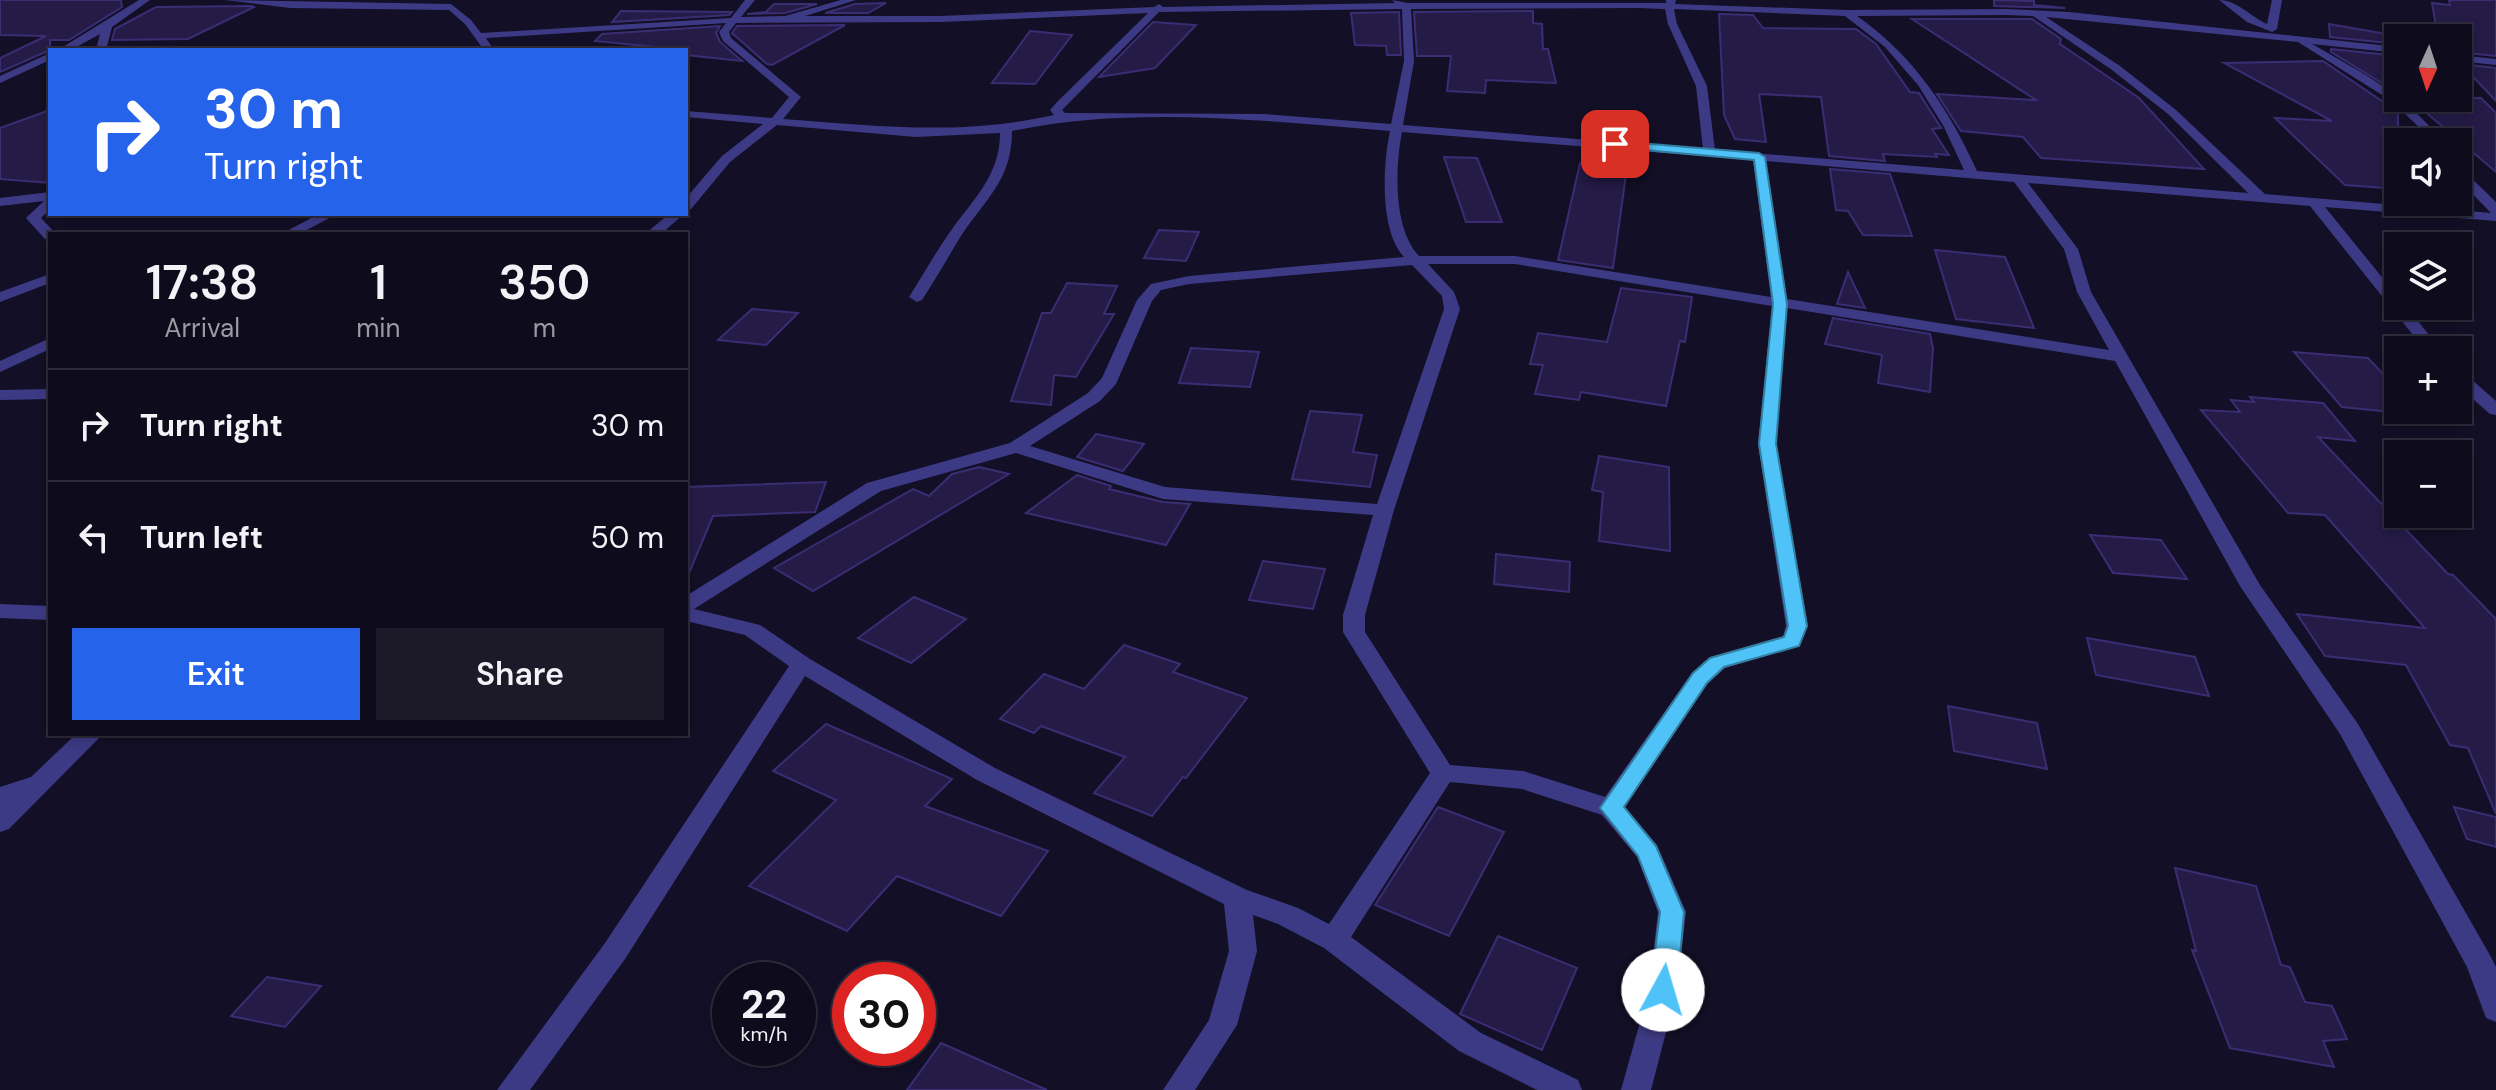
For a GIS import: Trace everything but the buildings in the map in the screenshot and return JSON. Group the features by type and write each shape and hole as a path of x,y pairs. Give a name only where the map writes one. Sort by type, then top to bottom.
{"street":[{"path":"67,48 145,0"},
{"path":"230,0 263,4 451,7 488,48"},
{"path":"688,204 726,159 777,119 795,97 727,39 724,32 750,0"},
{"path":"785,19 851,0"},
{"path":"1893,0 1904,12"},
{"path":"2224,0 2250,20 2297,39 2384,48"},
{"path":"2274,32 2277,0"},
{"path":"479,36 735,19 940,19 1160,5 1226,7 1402,3 1670,3 1847,13 2035,14 2274,32"},
{"path":"1402,3 1409,61 1390,162 1397,231 1403,247 1449,295 1452,309 1384,510 1354,615 1354,632 1443,773"},
{"path":"1670,3 1672,21 1704,89 1709,152"},
{"path":"1062,117 1056,110 1062,103 1160,5"},
{"path":"1847,13 1889,44 1928,91 1952,124 1972,175"},
{"path":"2035,14 2116,68 2172,112 2262,199"},
{"path":"2185,27 2250,20"},
{"path":"102,48 107,26"},
{"path":"2297,39 2410,109 2427,128"},
{"path":"0,80 48,57"},
{"path":"2472,59 2496,62"},
{"path":"0,73 14,73"},
{"path":"688,114 777,119 916,133 1006,129 1062,117 1231,115 2496,217"},
{"path":"917,297 958,229 987,197 1008,152 1006,129"},
{"path":"1611,808 1700,678 1717,663 1792,641 1797,626 1767,444 1780,304 1759,157"},
{"path":"2017,177 2071,249 2084,292 2250,586 2350,730 2481,965 2496,1009"},
{"path":"2472,186 2496,210"},
{"path":"0,202 48,196"},
{"path":"2315,203 2422,336"},
{"path":"48,204 33,218 48,234"},
{"path":"292,232 326,216"},
{"path":"654,232 674,216"},
{"path":"688,604 874,487 1016,447 1094,397 1110,380 1145,300 1156,287 1271,272 1416,260 1515,260 2120,357"},
{"path":"0,297 48,279"},
{"path":"0,367 48,344"},
{"path":"2472,389 2496,410"},
{"path":"0,395 48,394"},
{"path":"1016,447 1163,493 1384,510"},
{"path":"0,611 48,613"},
{"path":"688,614 752,630 802,664 986,774 1237,898 1288,916 1334,940 1470,1042 1567,1090"},
{"path":"512,1090 615,951 802,664"},
{"path":"0,822 89,736"},
{"path":"1443,773 1523,780 1611,808 1648,852 1672,912 1663,990 1636,1090"},
{"path":"1334,940 1443,773"},
{"path":"0,796 41,783"},
{"path":"1178,1090 1222,1025 1243,951 1237,898"}],"route":[{"path":"1615,144 1759,157 1780,304 1767,444 1797,626 1792,641 1717,663 1700,678 1611,808 1648,852 1672,912 1663,990"}]}
